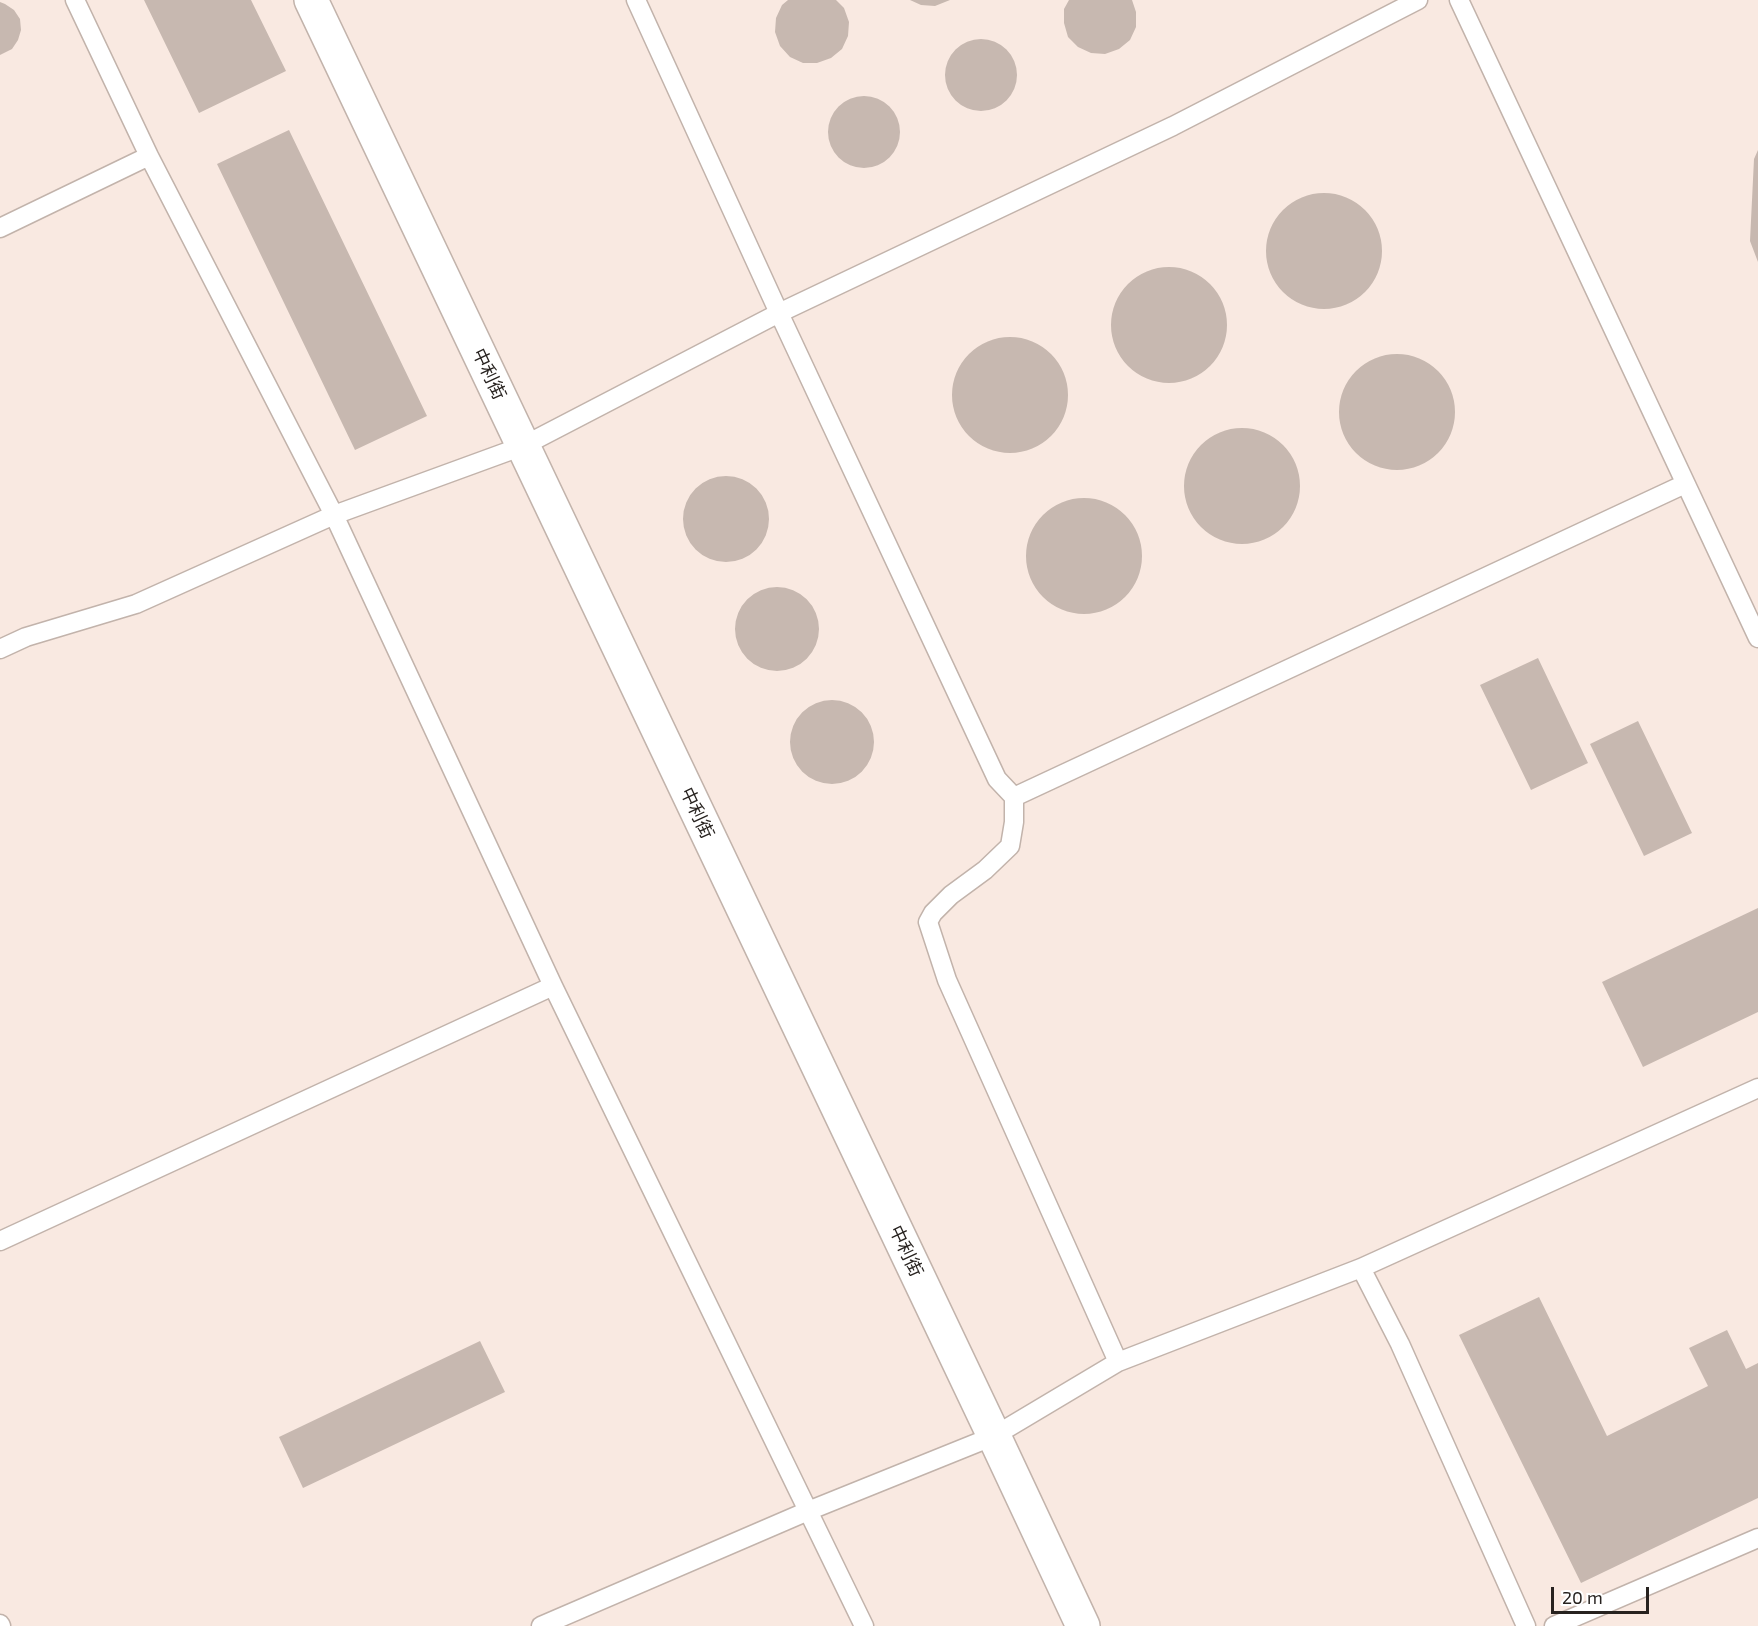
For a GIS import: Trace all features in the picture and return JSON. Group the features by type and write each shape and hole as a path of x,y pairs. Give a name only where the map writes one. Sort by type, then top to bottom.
{"street":[{"name":"中利街","path":"311,0 1083,1626"}],"lane":[{"path":"75,0 149,156 334,514 553,986 864,1626"},
{"path":"636,0 996,779 1014,797 1014,822 1010,846 985,870 951,895 933,913 928,922 946,980 1118,1362"},
{"path":"0,649 26,637 136,603 334,514 523,446 779,313 1173,126 1418,0"},
{"path":"1459,0 1758,638"},
{"path":"0,228 149,156"},
{"path":"1014,797 1685,484"},
{"path":"0,1241 553,986"},
{"path":"541,1626 808,1511 994,1436 1118,1362 1361,1268 1758,1088"},
{"path":"1361,1268 1400,1344 1526,1626"},
{"path":"1554,1626 1758,1538"}],"building":[{"path":"144,0 251,0 286,71 199,113"},
{"path":"788,0 836,0 844,8 849,22 848,36 842,49 831,58 817,63 803,63 790,57 780,46 775,32 776,18 782,5"},
{"path":"910,0 950,0 935,6 921,5"},
{"path":"1069,0 1132,0 1136,12 1136,27 1130,40 1119,49 1105,54 1091,53 1078,47 1068,37 1064,23 1064,9"},
{"path":"0,2 14,10 20,19 21,30 12,49 0,55"},
{"path":"988,39 1007,49 1015,61 1017,75 1015,89 1007,101 995,109 974,111 955,101 947,89 945,68 955,49 967,41"},
{"path":"857,96 871,96 890,106 900,125 900,139 890,158 871,168 857,168 838,158 828,139 828,125 838,106"},
{"path":"289,130 427,416 355,450 217,164"},
{"path":"1758,150 1758,262 1750,241 1754,159"},
{"path":"1324,193 1346,197 1365,210 1378,229 1382,251 1378,273 1365,292 1346,305 1324,309 1302,305 1283,292 1270,273 1266,251 1270,229 1283,210 1302,197"},
{"path":"1169,267 1191,271 1210,284 1223,303 1227,325 1223,347 1210,366 1191,379 1169,383 1147,379 1128,366 1115,347 1111,325 1115,303 1128,284 1147,271"},
{"path":"1010,337 1032,341 1051,354 1064,373 1068,395 1064,417 1051,436 1032,449 1010,453 988,449 969,436 956,417 952,395 956,373 969,354 988,341"},
{"path":"1397,354 1419,358 1438,371 1451,390 1455,412 1451,434 1438,453 1419,466 1397,470 1375,466 1356,453 1343,434 1339,412 1343,390 1356,371 1375,358"},
{"path":"1242,428 1264,432 1283,445 1296,464 1300,486 1296,508 1283,527 1264,540 1242,544 1220,540 1201,527 1188,508 1184,486 1188,464 1201,445 1220,432"},
{"path":"726,476 750,483 762,495 769,519 762,543 750,555 726,562 702,555 690,543 683,519 690,495 702,483"},
{"path":"1084,498 1106,502 1125,515 1138,534 1142,556 1138,578 1125,597 1106,610 1084,614 1062,610 1043,597 1030,578 1026,556 1030,534 1043,515 1062,502"},
{"path":"777,587 793,590 807,599 816,613 819,629 816,645 807,659 793,668 777,671 761,668 747,659 738,645 735,629 738,613 747,599 761,590"},
{"path":"1538,658 1588,763 1531,790 1480,685"},
{"path":"832,700 855,707 867,719 874,742 867,765 855,777 832,784 809,777 797,765 790,742 797,719 809,707"},
{"path":"1638,721 1692,833 1644,856 1590,744"},
{"path":"1758,908 1758,1012 1643,1067 1602,982"},
{"path":"1539,1297 1607,1436 1708,1386 1689,1348 1727,1330 1746,1369 1758,1363 1758,1498 1581,1583 1459,1335"},
{"path":"480,1341 505,1392 303,1488 279,1437"}]}
